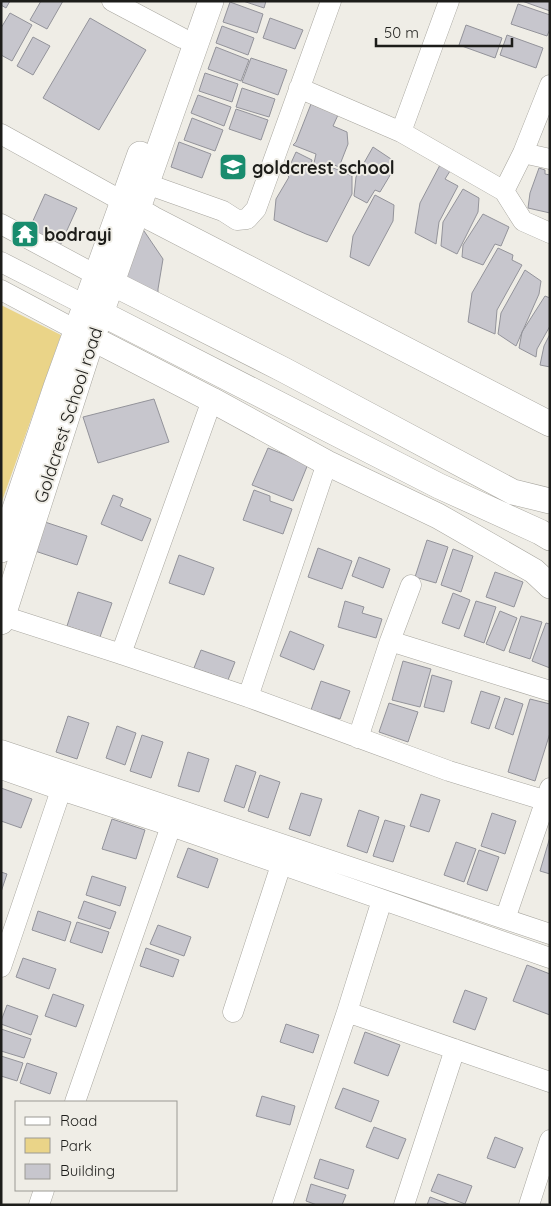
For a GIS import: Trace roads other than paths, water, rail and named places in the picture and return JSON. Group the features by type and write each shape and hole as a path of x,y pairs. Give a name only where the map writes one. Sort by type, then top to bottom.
{"street":[{"path":"112,1 182,38"},
{"path":"130,205 194,1"},
{"path":"130,205 148,184 211,1"},
{"path":"148,184 223,211 237,220 247,219 256,209 332,1"},
{"path":"401,132 449,1"},
{"path":"504,191 523,153 550,85"},
{"path":"299,88 401,132 504,191 523,221 550,233"},
{"path":"1,134 153,219 550,424"},
{"path":"523,153 550,159"},
{"name":"Goldcrest School road","path":"1,550 84,334 130,205"},
{"path":"1,224 104,279 284,370 513,492 550,501"},
{"path":"1,262 431,482 550,538"},
{"path":"1,290 328,463 438,516 534,571 550,586"},
{"name":"Goldcrest School road","path":"2,619 84,334"},
{"path":"122,654 212,400"},
{"path":"248,697 328,463"},
{"path":"358,738 390,641 411,585"},
{"path":"2,619 122,654 248,697 449,771 548,797 505,919"},
{"path":"390,641 550,692"},
{"path":"1,750 550,934"},
{"path":"1,769 550,958"},
{"path":"1,966 61,790"},
{"path":"75,1101 171,826"},
{"path":"232,1012 281,866"},
{"path":"282,1205 347,1012 382,900"},
{"path":"347,1012 550,1082"},
{"path":"404,1205 455,1049"},
{"path":"529,1205 550,1140"},
{"path":"39,1205 44,1191"}],"place":[{"name":"goldcrest school","path":"233,167"},
{"name":"bodrayi","path":"25,234"}]}
